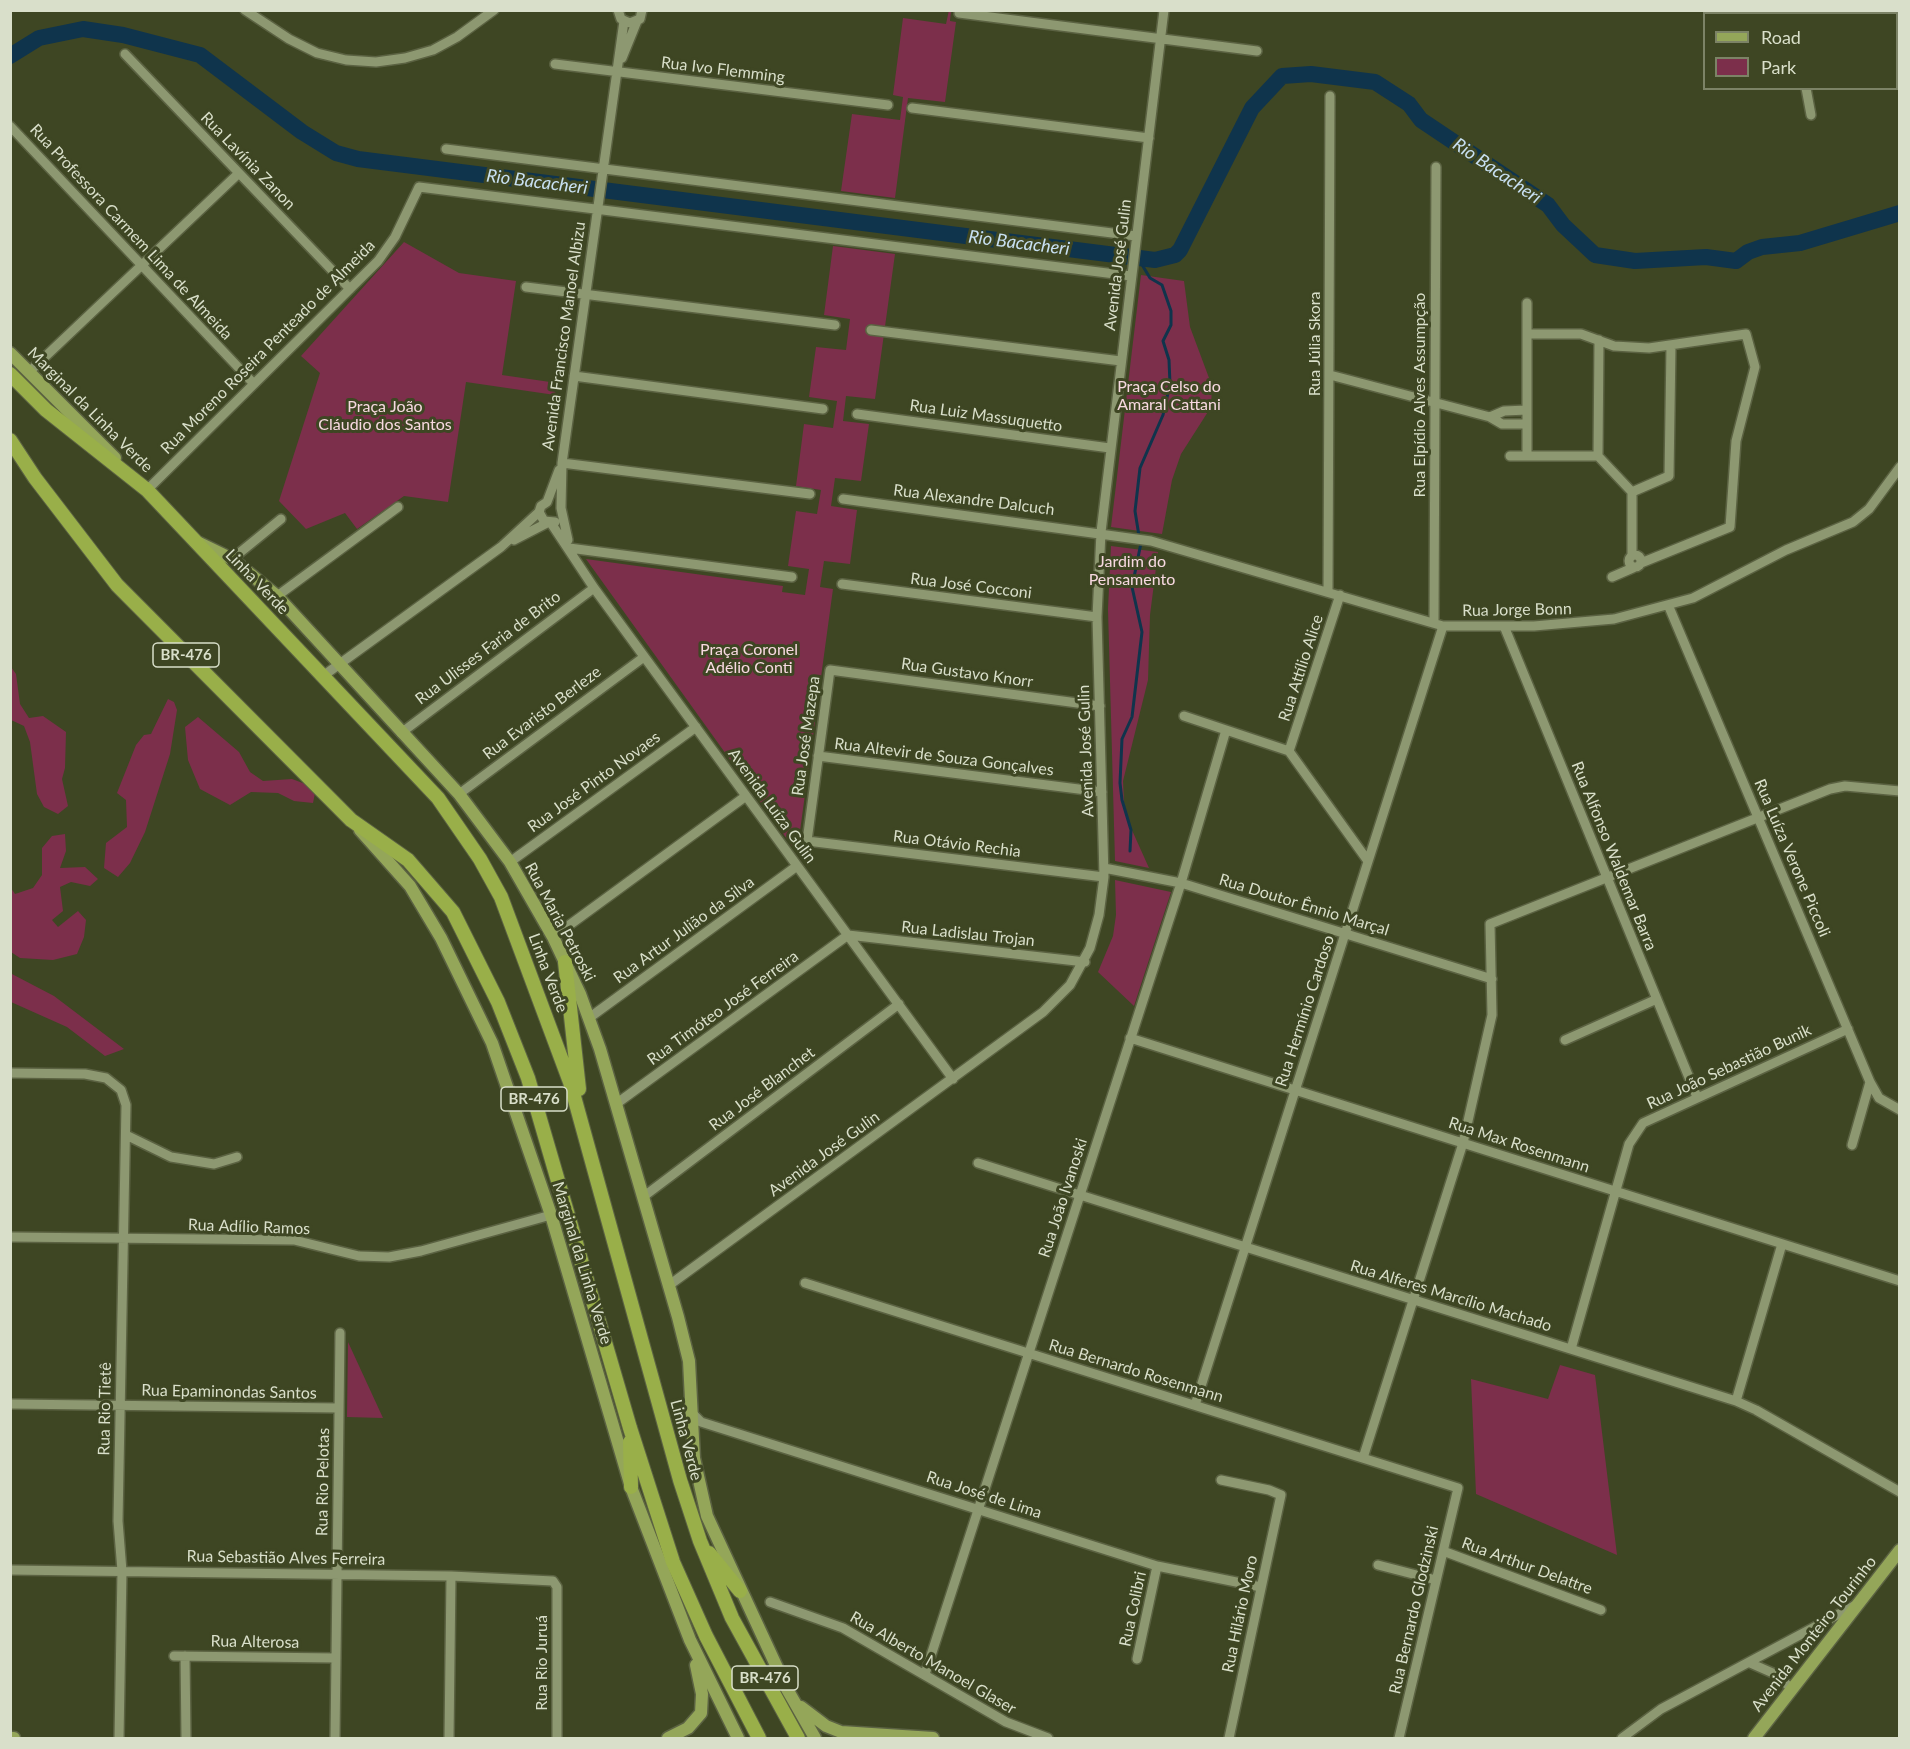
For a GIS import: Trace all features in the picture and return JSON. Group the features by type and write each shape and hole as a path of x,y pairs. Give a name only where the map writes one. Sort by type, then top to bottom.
{"highway":[{"name":"Linha Verde","path":"10,374 46,410 147,490 438,798 480,859 501,897 545,1010 582,1124 680,1480 700,1541 732,1618 798,1738"},
{"name":"BR-476","path":"10,440 35,478 117,585 351,820 408,860 453,912 498,1002 528,1078 630,1428 673,1562 706,1636 759,1738"},
{"path":"565,962 582,1124"},
{"path":"630,1428 631,1487"},
{"path":"700,1541 740,1591"}],"main road":[{"name":"Marginal da Linha Verde","path":"10,353 147,490"},
{"path":"10,453 35,478"},
{"name":"Rua Maria Petroski","path":"195,541 232,559 277,596 459,794 510,862 553,938 589,1018 668,1286 689,1361 692,1434"},
{"name":"Marginal da Linha Verde","path":"351,820 410,886 451,957 492,1043 551,1215 631,1487 690,1640 738,1738"},
{"path":"692,1434 695,1466 707,1516 787,1689 813,1717 841,1732 933,1738"},
{"name":"Avenida Monteiro Tourinho","path":"1754,1738 1899,1550"},
{"path":"668,1738 688,1728 701,1713 702,1694 690,1640"},
{"name":"BR-476","path":"787,1689 815,1738"}],"street":[{"path":"245,10 289,39 317,53 346,60 376,62 405,58 433,50 457,37 494,10"},
{"path":"609,10 630,24 641,14"},
{"name":"Avenida José Gulin","path":"668,1286 1053,1004 1070,986 1085,962 1100,915 1104,873 1097,617 1101,532 1164,10"},
{"path":"959,13 1257,51"},
{"name":"Avenida Francisco Manoel Albizu","path":"616,71 641,14"},
{"name":"Avenida Francisco Manoel Albizu","path":"561,511 562,463 616,71 620,16"},
{"name":"Rua Lavínia Zanon","path":"125,54 350,289"},
{"name":"Rua Ivo Flemming","path":"555,64 888,105"},
{"path":"1806,90 1811,115"},
{"name":"Rua Júlia Skora","path":"1328,591 1330,96"},
{"path":"912,108 1149,138"},
{"name":"Rua Professora Carmem Lima de Almeida","path":"10,126 254,384"},
{"path":"446,149 602,174 1136,241"},
{"name":"Rua Elpídio Alves Assumpção","path":"1436,167 1435,402 1439,625"},
{"path":"29,372 239,173"},
{"name":"Rua Moreno Roseira Penteado de Almeida","path":"147,490 387,250 419,187 598,207"},
{"path":"598,207 1132,273"},
{"path":"526,287 835,325"},
{"path":"1527,303 1527,456"},
{"path":"871,330 1121,361"},
{"path":"1527,334 1581,334 1618,347 1671,346 1746,334 1755,367 1736,441 1730,527 1612,577"},
{"path":"1599,340 1598,456 1632,492 1632,556 1639,556 1638,565"},
{"path":"1632,492 1669,476 1671,346"},
{"path":"1330,375 1490,417 1502,424 1527,424"},
{"path":"574,376 823,410"},
{"path":"1490,417 1504,411 1527,410"},
{"name":"Rua Luiz Massuquetto","path":"857,414 1110,448"},
{"path":"1510,456 1598,456"},
{"path":"562,463 810,495"},
{"name":"Avenida Francisco Manoel Albizu","path":"547,502 562,463"},
{"name":"Rua Jorge Bonn","path":"1101,532 1176,546 1439,625 1504,626 1592,622 1669,607 1693,598 1786,550 1853,522 1869,509 1899,467"},
{"name":"Rua Alexandre Dalcuch","path":"843,499 1101,532"},
{"path":"323,676 501,547 539,513 541,506 554,501 561,511 558,520 501,547"},
{"path":"277,596 398,507"},
{"name":"Avenida Luíza Gulin","path":"561,511 570,548"},
{"path":"539,513 549,523"},
{"path":"232,559 281,519"},
{"name":"Avenida Luíza Gulin","path":"549,523 570,548 594,588 953,1078"},
{"path":"570,548 792,578"},
{"name":"Rua José Cocconi","path":"842,584 1097,617"},
{"name":"Rua Ulisses Faria de Brito","path":"401,733 594,588"},
{"name":"Rua Attílio Alice","path":"1289,751 1340,595"},
{"name":"Rua Luíza Verone Piccoli","path":"1669,607 1870,1082 1879,1098 1899,1110"},
{"name":"Rua Hermínio Cardoso","path":"1195,1405 1368,861 1439,625"},
{"name":"Rua Alfonso Waldemar Barra","path":"1504,626 1697,1096"},
{"name":"Rua Evaristo Berleze","path":"459,794 644,657"},
{"name":"Rua Gustavo Knorr","path":"830,670 1100,706"},
{"name":"Rua José Mazepa","path":"807,841 830,670"},
{"path":"1184,716 1289,751 1368,861"},
{"name":"Rua José Pinto Novaes","path":"510,862 696,727"},
{"name":"Rua João Ivanoski","path":"925,1674 1181,883 1226,730"},
{"name":"Rua Altevir de Souza Gonçalves","path":"818,756 1102,792"},
{"path":"1363,1458 1463,1143 1490,1031 1492,979 1490,924 1837,787 1899,791"},
{"path":"553,938 746,796"},
{"name":"Rua Otávio Rechia","path":"807,841 1104,873"},
{"name":"Rua Artur Julião da Silva","path":"589,1018 797,866"},
{"name":"Rua Doutor Ênnio Marçal","path":"1104,873 1181,883 1492,979"},
{"name":"Rua Ladislau Trojan","path":"848,936 1085,962"},
{"name":"Rua Timóteo José Ferreira","path":"616,1104 848,936"},
{"path":"1565,1040 1657,999"},
{"name":"Rua José Blanchet","path":"643,1197 898,1004"},
{"name":"Rua João Sebastião Bunik","path":"1571,1349 1629,1144 1643,1123 1697,1096 1848,1029"},
{"name":"Rua Max Rosenmann","path":"1130,1038 1899,1281"},
{"name":"Rua Rio Tietê","path":"10,1073 85,1074 115,1082 126,1105 118,1521 123,1571 119,1738"},
{"path":"1852,1144 1870,1082"},
{"path":"126,1135 171,1157 214,1164 237,1157"},
{"name":"Rua Alferes Marcílio Machado","path":"978,1163 1736,1401 1756,1410 1899,1492"},
{"name":"Rua Adílio Ramos","path":"10,1237 303,1241 352,1254 389,1257 422,1251 551,1215"},
{"path":"1736,1401 1782,1244"},
{"name":"Rua Bernardo Rosenmann","path":"805,1283 1458,1488"},
{"name":"Rua Rio Pelotas","path":"334,1738 340,1333"},
{"name":"Rua Epaminondas Santos","path":"10,1404 339,1408"},
{"path":"692,1411 701,1422 692,1434"},
{"name":"Rua José de Lima","path":"701,1422 1157,1566 1261,1587"},
{"name":"Rua Hilário Moro","path":"1221,1480 1269,1490 1281,1495 1229,1738"},
{"name":"Rua Bernardo Glodzinski","path":"1399,1738 1458,1488"},
{"name":"Rua Arthur Delattre","path":"1443,1551 1601,1610"},
{"path":"1378,1564 1436,1580"},
{"name":"Rua Colibri","path":"1137,1659 1157,1566"},
{"name":"Rua Sebastião Alves Ferreira","path":"10,1570 451,1576 550,1580 557,1587"},
{"path":"449,1738 451,1576"},
{"name":"Rua Rio Juruá","path":"557,1587 557,1738"},
{"name":"Rua Alberto Manoel Glaser","path":"770,1602 843,1628 1029,1733 1048,1738"},
{"path":"1622,1738 1661,1709 1856,1605"},
{"name":"Rua Alterosa","path":"174,1656 336,1658"},
{"path":"185,1656 186,1738"},
{"path":"1750,1663 1776,1674 1792,1689"}],"green space":[{"path":"949,10 951,11 950,21 956,22 945,102 908,98 895,198 841,191 852,114 900,120 903,97 893,95 903,18 946,24"},
{"name":"Praça João Cláudio dos Santos","path":"404,242 459,273 516,281 502,375 557,383 555,395 466,382 448,502 404,496 357,529 345,513 306,529 279,501 320,373 301,356"},
{"name":"Praça Coronel Adélio Conti","path":"833,246 895,254 875,399 846,396 843,421 869,424 861,481 835,478 831,506 857,510 850,564 824,561 820,587 833,589 797,853 586,559 783,586 782,592 805,595 809,569 788,566 796,511 817,514 821,490 796,486 804,424 833,428 837,401 809,397 816,347 846,350 850,319 824,315"},
{"name":"Praça Celso do Amaral Cattani","path":"1141,275 1184,281 1190,327 1212,386 1211,407 1181,454 1172,480 1162,534 1111,527"},
{"name":"Jardim do Pensamento","path":"1111,546 1158,552 1150,615 1148,680 1123,781 1124,803 1131,828 1149,868 1115,861 1108,609"},
{"path":"11,667 16,674 20,704 29,718 43,716 66,732 65,768 62,779 68,806 58,814 44,807 37,794 30,742 24,726 11,720"},
{"path":"168,699 174,702 177,710 170,754 145,832 130,863 118,877 104,868 106,843 127,827 126,800 117,793 136,745 144,735 151,734"},
{"path":"198,717 239,752 250,772 263,781 292,779 316,788 313,803 294,801 278,793 251,792 230,805 200,789 188,760 185,727"},
{"path":"65,834 66,851 60,868 85,867 98,879 90,886 71,882 60,887 63,911 52,920 58,927 78,911 86,920 84,937 77,954 53,960 20,958 11,952 11,888 15,894 33,888 42,875 42,848 52,836"},
{"path":"1115,880 1171,892 1134,1006 1098,972 1113,936 1116,915"},
{"path":"10,973 54,996 124,1049 105,1056 67,1027 11,1002"},
{"path":"348,1342 383,1418 347,1417"},
{"path":"1560,1365 1595,1375 1617,1555 1476,1494 1471,1379 1548,1399"}],"waterway":[{"name":"Rio Bacacheri","path":"10,56 39,38 83,29 123,35 200,55 302,132 336,153 358,159 1155,260 1175,255 1180,250 1252,108 1282,76 1311,74 1375,82 1409,104 1421,120 1548,205 1563,225 1595,255 1635,261 1706,257 1736,261 1748,252 1762,247 1800,243 1900,213"},
{"path":"1138,258 1150,278 1162,285 1171,311 1171,325 1163,341 1169,360 1170,384 1163,415 1140,468 1135,511 1139,536"},
{"path":"1130,851 1131,830 1122,800 1120,783 1122,739 1132,717 1142,632 1132,587 1141,543"}]}
